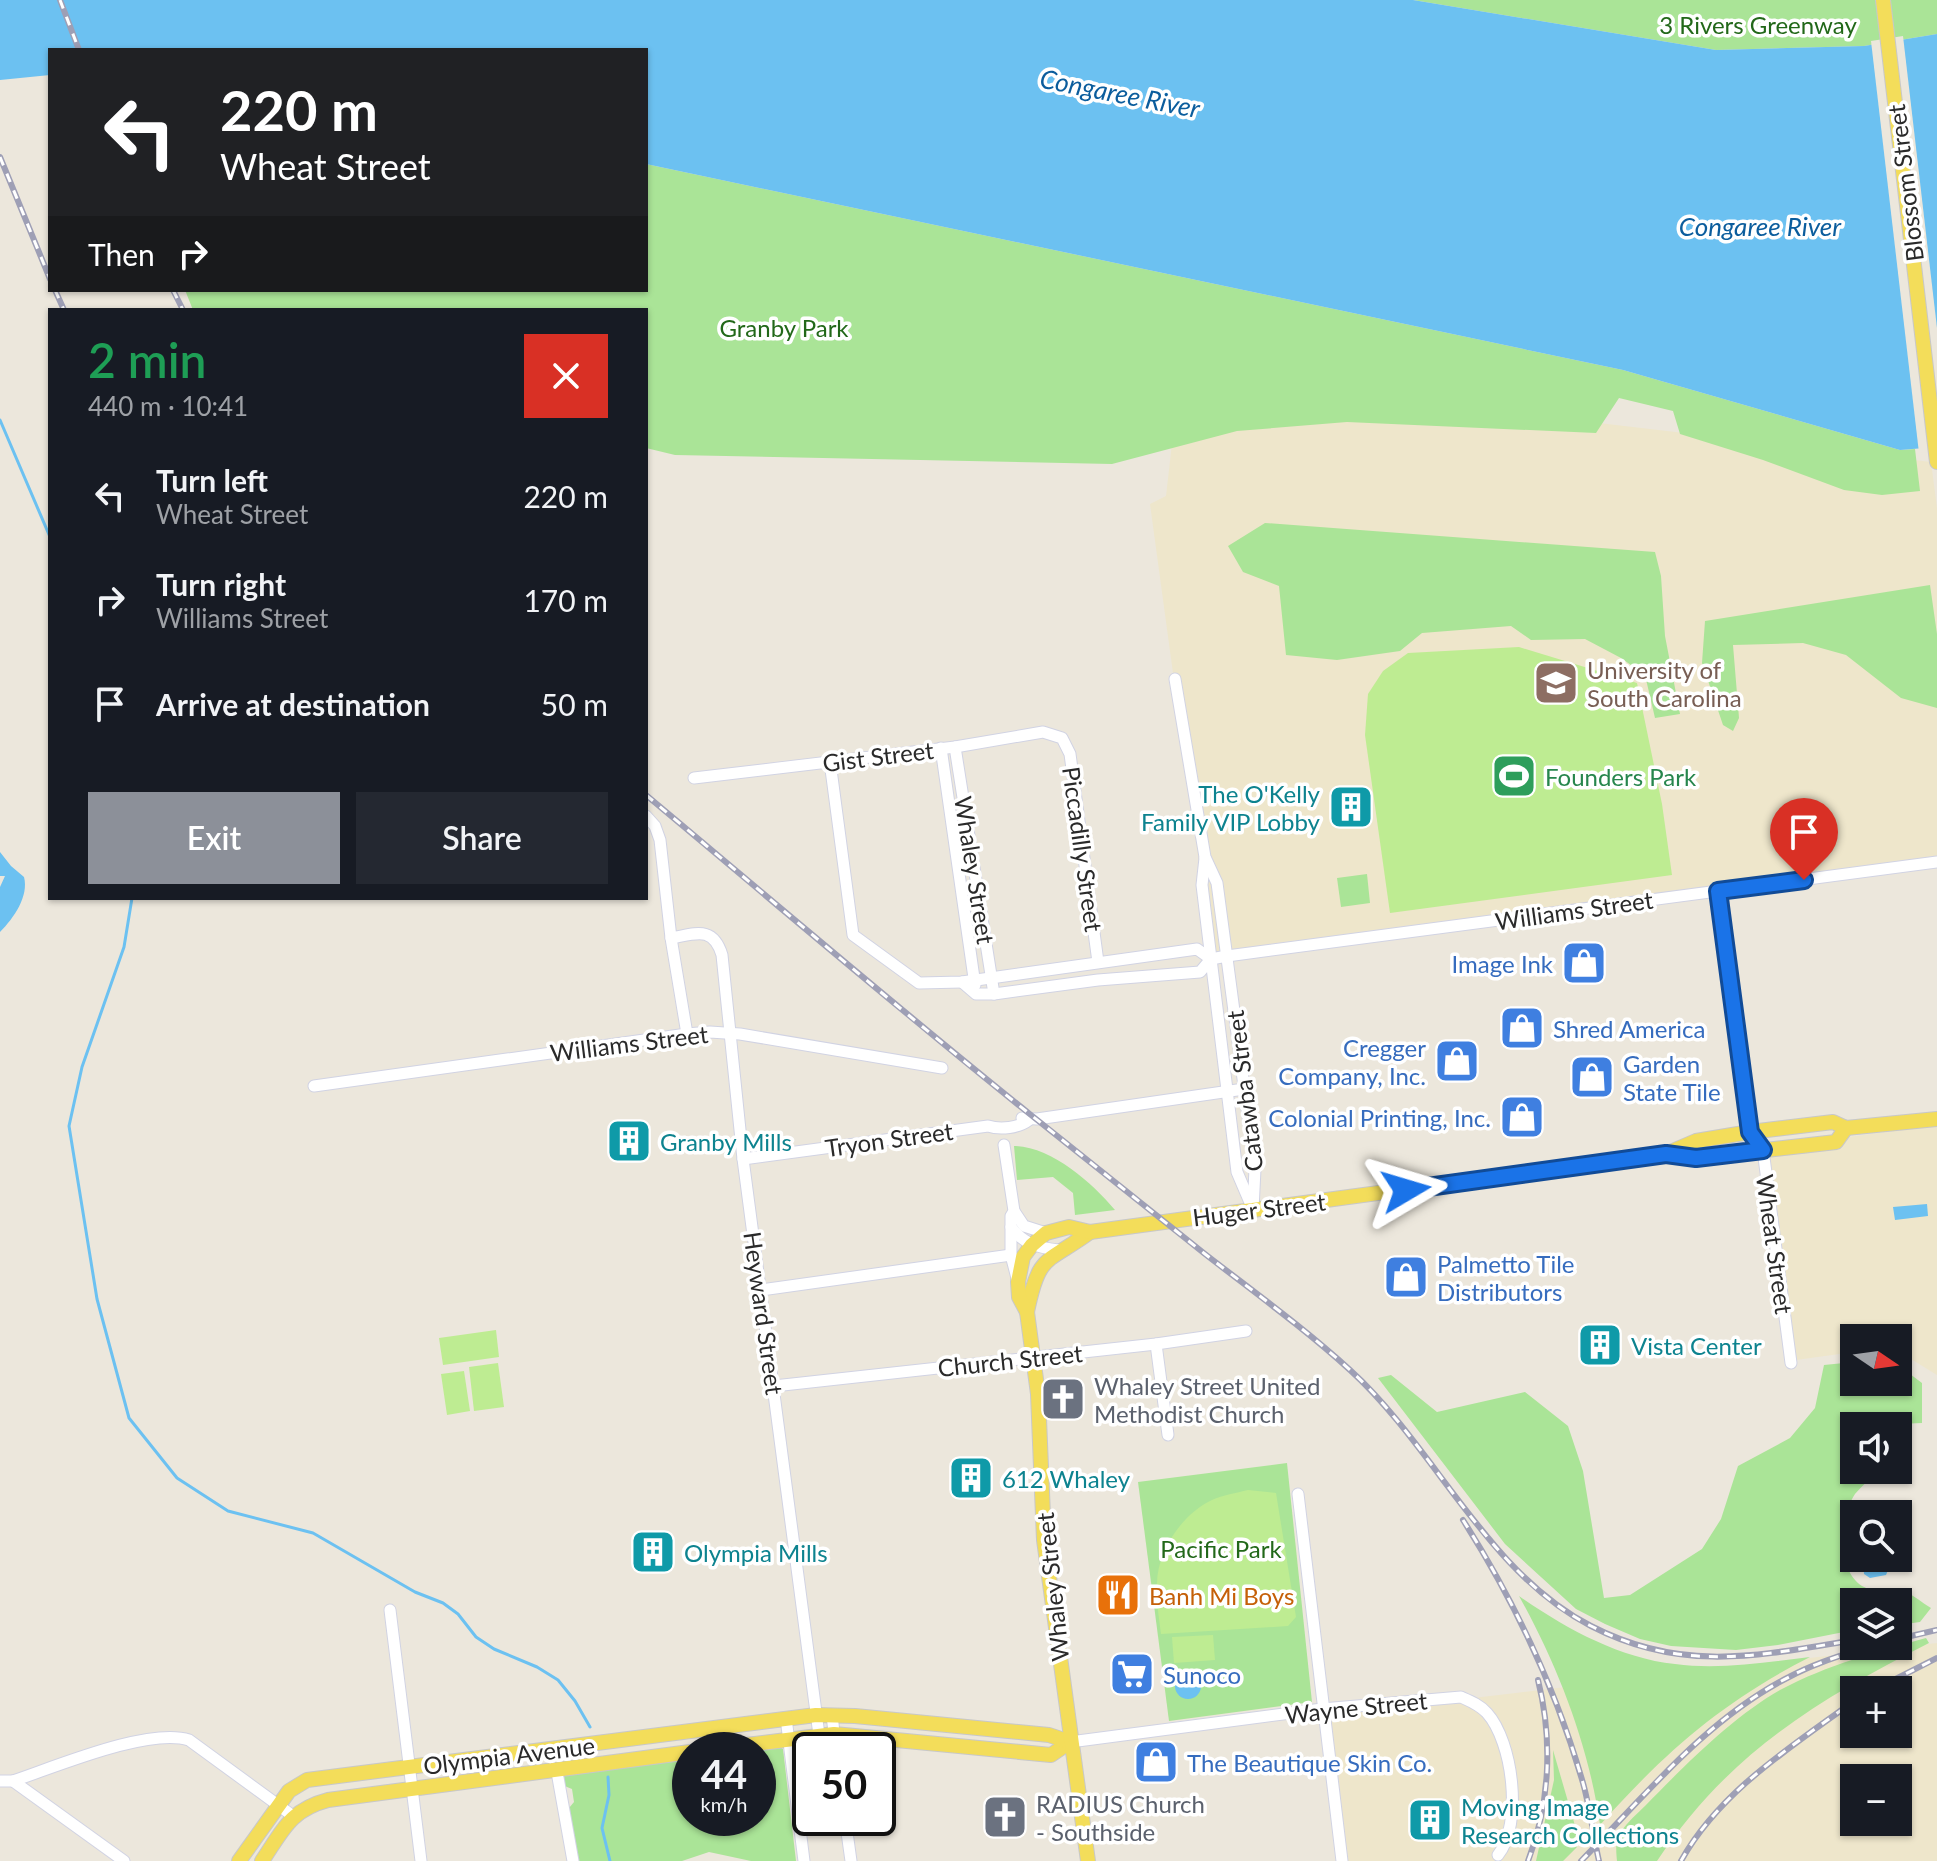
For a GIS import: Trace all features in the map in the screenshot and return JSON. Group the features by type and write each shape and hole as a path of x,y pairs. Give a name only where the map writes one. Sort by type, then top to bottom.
{"main road":[{"name":"Blossom Street","path":"1883,0 1937,462"},
{"name":"Huger Street","path":"1666,1154 1696,1141 1750,1132 1833,1122 1846,1128 1937,1119"},
{"name":"Huger Street","path":"1090,1232 1666,1154 1696,1158 1836,1142 1846,1128"},
{"path":"1018,1282 1020,1265 1032,1245 1046,1233 1069,1227 1090,1232"},
{"name":"Whaley Street","path":"1027,1312 1039,1268 1059,1250 1090,1232"},
{"name":"Whaley Street","path":"1018,1282 1019,1297 1027,1312 1034,1358 1041,1418 1044,1540 1088,1861"},
{"name":"Wayne Street","path":"816,1715 1049,1735 1070,1742"},
{"name":"Olympia Avenue","path":"239,1861 289,1791 307,1780 816,1715"},
{"path":"776,1741 792,1738"},
{"name":"Wayne Street","path":"896,1740 1051,1755 1070,1742"},
{"name":"Olympia Avenue","path":"293,1816 307,1805 328,1800 672,1755"},
{"path":"262,1861 293,1816"}],"street":[{"name":"Catawba Street","path":"1175,679 1205,857 1217,883 1255,1169 1253,1210"},
{"name":"Gist Street","path":"694,778 955,747 1043,732 1062,738"},
{"name":"Piccadilly Street","path":"1062,738 1070,754 1098,962"},
{"name":"Whaley Street","path":"955,747 994,994"},
{"name":"Whaley Street","path":"941,748 968,981"},
{"path":"830,762 853,935 919,983 968,981"},
{"path":"648,818 660,840 671,938 687,1034"},
{"name":"Catawba Street","path":"1205,857 1202,885 1237,1172 1253,1210"},
{"name":"Williams Street","path":"1211,959 1197,949 968,981 976,994 994,994 1098,980 1200,972 1211,959 1227,956 1937,862"},
{"name":"Wheat Street","path":"1718,891 1750,1132 1763,1150 1791,1363"},
{"name":"Heyward Street","path":"671,938 699,933 711,935 718,942 726,982 743,1159 819,1732"},
{"name":"Williams Street","path":"314,1086 687,1034 730,1033 942,1068"},
{"name":"Tryon Street","path":"743,1159 988,1126 993,1120 1022,1117 1029,1120 1244,1089"},
{"name":"Whaley Street","path":"1004,1145 1014,1211 1011,1255 1018,1282"},
{"path":"1014,1211 1024,1226 1046,1233"},
{"path":"1011,1226 1032,1245 1059,1250"},
{"path":"761,1290 1011,1255"},
{"name":"Church Street","path":"774,1386 1156,1344 1246,1331"},
{"path":"1156,1344 1168,1435"},
{"path":"1298,1494 1342,1861"},
{"path":"390,1610 421,1861"},
{"name":"Wayne Street","path":"1070,1742 1322,1709 1461,1697 1488,1714 1503,1738 1513,1807 1511,1830 1498,1855"},
{"path":"832,1715 834,1732"},
{"path":"786,1718 804,1861"},
{"path":"0,1781 13,1781 128,1743 176,1735 189,1740 293,1816"},
{"path":"557,1772 573,1861"},
{"path":"13,1781 124,1861"},
{"path":"848,1836 851,1861"}],"shaded area":[{"name":"University of South Carolina","path":"1180,374 1931,462 1937,508 1937,859 1212,960 1150,504 1166,496"},
{"path":"1937,1125 1937,1375 1912,1360 1912,1324 1840,1324 1840,1354 1796,1360 1768,1148"},
{"path":"1937,1643 1937,1861 1339,1861 1322,1716 1840,1655 1840,1660 1912,1660 1912,1646"}],"green space":[{"name":"3 Rivers Greenway","path":"1413,0 1937,0 1937,34 1864,46 1716,50"},
{"name":"Granby Park","path":"648,164 1623,370 1900,450 1915,449 1920,491 1882,495 1844,490 1680,434 1673,411 1619,398 1596,433 1347,422 1237,431 1112,464 675,455 648,448 648,308 192,308 186,292 648,292"},
{"path":"1265,523 1655,552 1661,576 1665,636 1680,714 1655,718 1645,675 1585,639 1531,640 1511,626 1422,633 1400,651 1337,660 1286,655 1279,586 1243,572 1228,546"},
{"path":"1930,585 1937,634 1937,708 1901,698 1846,655 1803,643 1733,645 1739,718 1733,731 1723,725 1702,663 1705,621"},
{"name":"Founders Park","path":"1519,647 1637,683 1662,804 1672,875 1390,913 1365,735 1368,694 1383,671 1408,653"},
{"path":"1367,874 1370,903 1341,907 1337,878"},
{"path":"1014,1146 1042,1152 1056,1159 1083,1178 1115,1210 1075,1215 1073,1193 1053,1177 1017,1180"},
{"path":"496,1330 499,1357 443,1365 439,1338"},
{"path":"498,1363 504,1407 474,1411 469,1367"},
{"path":"1840,1363 1840,1396 1912,1396 1912,1376 1922,1383 1922,1423 1912,1423 1912,1412 1840,1412 1840,1484 1864,1484 1852,1500 1840,1500 1840,1572 1850,1572 1862,1586 1868,1588 1840,1588 1840,1633 1736,1650 1671,1646 1640,1639 1576,1609 1505,1544 1378,1378 1391,1375 1437,1412 1525,1392 1568,1426 1583,1471 1604,1598 1630,1595 1702,1549 1721,1519 1738,1466 1790,1438 1815,1408 1824,1365"},
{"path":"464,1371 470,1411 447,1415 441,1374"},
{"name":"Pacific Park","path":"1287,1463 1312,1702 1169,1721 1138,1482"},
{"path":"1248,1490 1276,1493 1296,1617 1288,1626 1161,1634 1158,1571 1173,1535 1201,1506 1216,1498"},
{"path":"1519,1596 1593,1640 1654,1661 1709,1666 1810,1657 1749,1692 1696,1730 1648,1774 1600,1825 1588,1766 1570,1707 1547,1650"},
{"path":"1912,1596 1931,1608 1920,1622 1912,1623"},
{"path":"1213,1635 1215,1660 1174,1663 1172,1637"},
{"path":"1926,1638 1929,1643 1912,1652 1912,1642"},
{"path":"1852,1660 1897,1660 1868,1676 1840,1676 1840,1692 1778,1733 1745,1760 1685,1823 1657,1861 1617,1861 1618,1839 1626,1825 1693,1758 1764,1700 1817,1673"},
{"path":"776,1748 783,1749 796,1861 751,1861 709,1852 682,1861 579,1861 569,1808 574,1802 572,1789 562,1785 562,1775 672,1760 672,1836 776,1836"},
{"path":"1553,1750 1576,1829 1577,1847 1563,1861 1536,1861 1554,1780"}],"water":[{"name":"Congaree River","path":"0,0 1413,0 1716,50 1864,46 1937,34 1937,447 1900,450 1623,370 648,164 648,48 48,48 48,75 0,80"},
{"path":"0,852 24,877 25,884 19,906 0,932 0,887 5,876 0,876"},
{"path":"1927,1204 1928,1216 1895,1220 1893,1207"},
{"path":"1887,1572 1886,1575 1870,1578 1864,1574"},
{"path":"1188,1673 1197,1677 1201,1686 1197,1695 1188,1699 1179,1695 1175,1686 1179,1677"}],"pier":[{"path":"1903,36 1937,328 1937,451 1919,453 1871,41"}],"waterway":[{"path":"0,420 48,532"},
{"path":"132,900 124,947 82,1067 69,1126 97,1299 129,1418 177,1478 228,1511 313,1533 415,1592 443,1603 458,1614 476,1637 558,1680 590,1727"},
{"path":"608,1777 609,1795 602,1828 610,1861"}],"railway":[{"path":"60,0 78,48"},
{"path":"0,157 48,274"},
{"path":"56,292 63,308"},
{"path":"174,292 182,308"},
{"path":"648,797 982,1076 1350,1370 1409,1435 1491,1542 1554,1603 1591,1626 1624,1641 1689,1655 1753,1655 1840,1642"},
{"path":"1463,1520 1517,1614 1547,1680 1583,1783 1599,1861"},
{"path":"1912,1636 1937,1630"},
{"path":"1581,1861 1678,1760 1730,1714 1799,1672 1840,1656"},
{"path":"1902,1676 1937,1658"},
{"path":"1528,1861 1541,1817 1547,1772 1546,1726 1538,1680"},
{"path":"1681,1861 1697,1836 1736,1792 1782,1753 1840,1711"}],"place":[{"name":"University of South Carolina","path":"1556,683"},
{"name":"Founders Park","path":"1514,776"},
{"name":"The O'Kelly Family VIP Lobby","path":"1351,807"},
{"name":"Image Ink","path":"1584,963"},
{"name":"Shred America","path":"1522,1028"},
{"name":"Cregger Company, Inc.","path":"1457,1061"},
{"name":"Garden State Tile","path":"1592,1077"},
{"name":"Colonial Printing, Inc.","path":"1522,1117"},
{"name":"Granby Mills","path":"629,1141"},
{"name":"Palmetto Tile Distributors","path":"1406,1277"},
{"name":"Vista Center","path":"1600,1345"},
{"name":"Whaley Street United Methodist Church","path":"1063,1399"},
{"name":"612 Whaley","path":"971,1478"},
{"name":"Olympia Mills","path":"653,1552"},
{"name":"Banh Mi Boys","path":"1118,1595"},
{"name":"Sunoco","path":"1132,1674"},
{"name":"The Beautique Skin Co.","path":"1156,1762"},
{"name":"RADIUS Church - Southside","path":"1005,1817"},
{"name":"Moving Image Research Collections","path":"1430,1820"}],"route":[{"path":"1406,1190 1666,1154 1696,1158 1763,1150 1750,1132 1718,891 1804,880"}]}
